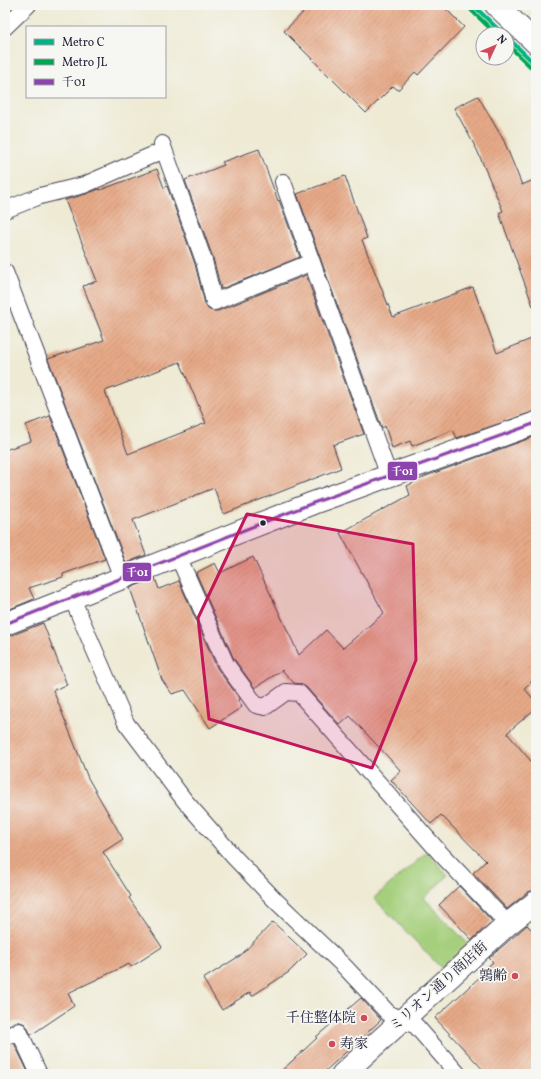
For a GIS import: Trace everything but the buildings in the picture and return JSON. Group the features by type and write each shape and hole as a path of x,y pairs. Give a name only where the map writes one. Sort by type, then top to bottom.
{"street":[{"path":"496,5 536,42"},
{"path":"5,624 312,503 536,423"},
{"name":"ミリオン通り商店街","path":"342,1074 508,924 533,909"}],"lane":[{"path":"5,27 28,5"},
{"path":"5,210 40,196 84,185 163,147 204,261 214,302 312,262"},
{"path":"283,182 389,476"},
{"path":"5,272 122,578"},
{"path":"178,556 226,664 256,705 265,707 286,692 299,693 441,854 508,924"},
{"path":"72,598 126,723 184,801 276,901 344,966 389,1014 416,1026 458,1074"},
{"path":"5,1037 19,1030 39,1074"}],"highlighted area":[{"path":"247,514 413,544 416,660 372,768 209,719 198,618"}],"green space":[{"path":"427,852 448,875 424,898 469,945 444,971 374,898"}],"metro line":[{"name":"C","path":"473,5 495,26"},
{"name":"JL","path":"470,9 488,26"},
{"name":"C","path":"515,45 536,65"},
{"name":"JL","path":"515,52 533,69"}],"transit line":[{"name":"千01","path":"5,624 313,503 536,423"}],"place":[{"name":"鶉齢","path":"515,976"},
{"name":"千住整体院","path":"364,1018"},
{"name":"寿家","path":"332,1044"}]}
